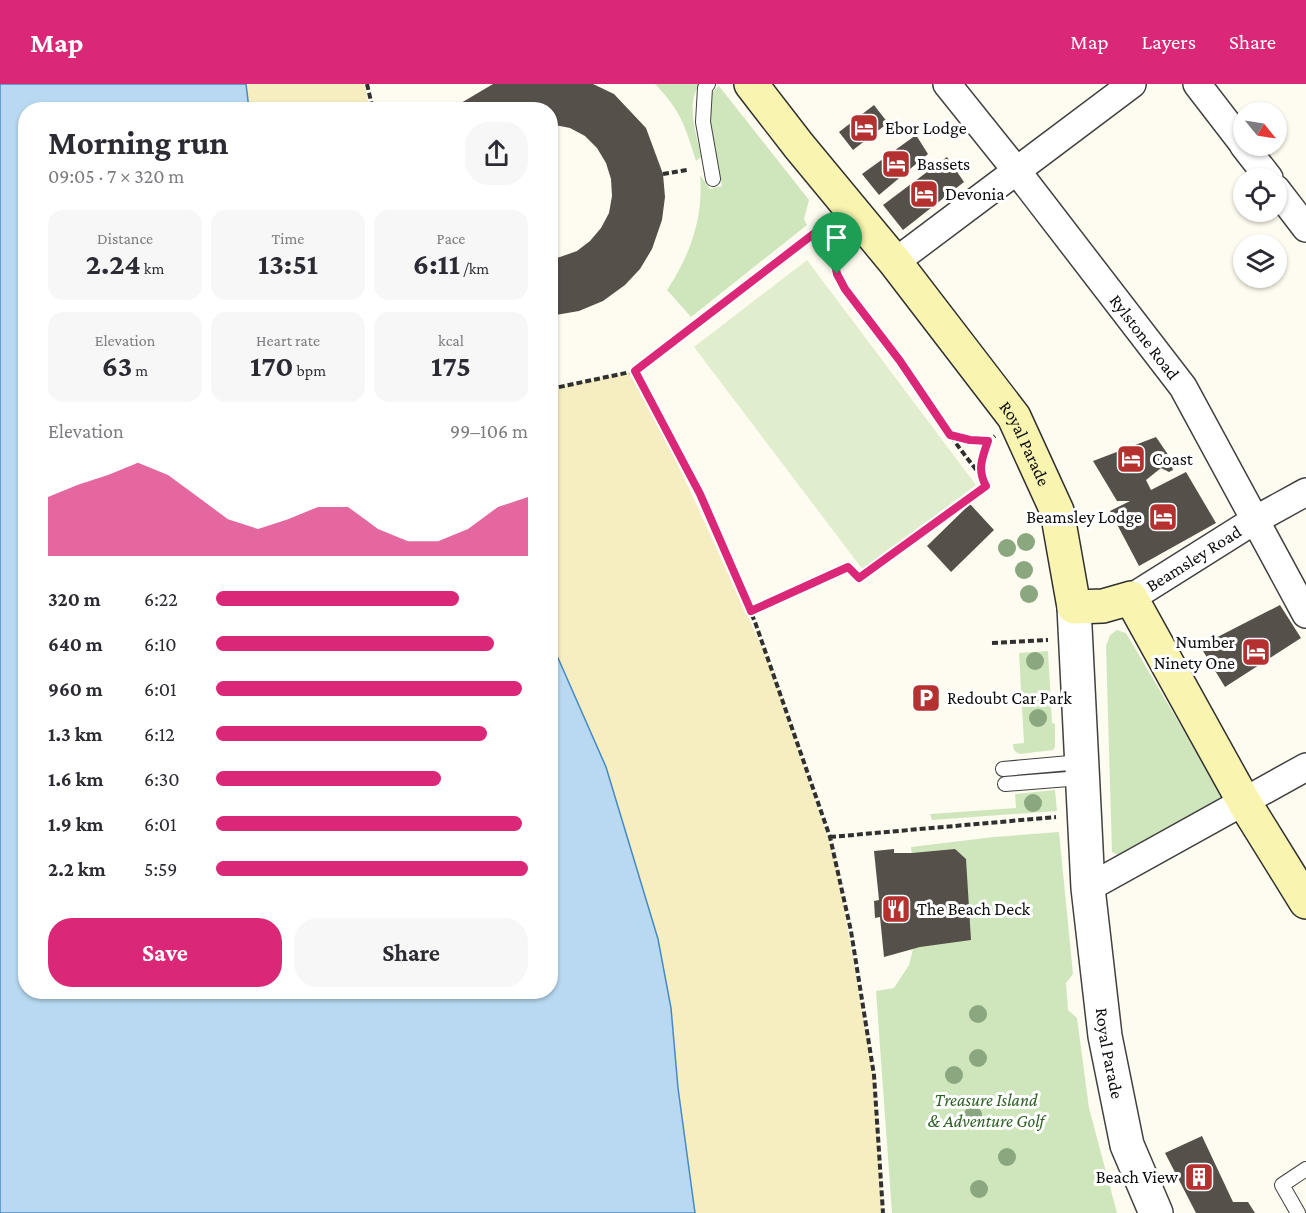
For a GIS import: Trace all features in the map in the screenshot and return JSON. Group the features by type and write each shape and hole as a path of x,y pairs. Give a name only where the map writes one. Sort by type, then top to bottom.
{"main road":[{"name":"Royal Parade","path":"751,84 895,262 1014,417 1057,511 1074,607"},
{"name":"Beamsley Road","path":"1074,607 1103,606 1131,598"},
{"path":"1131,598 1244,802 1306,902"}],"street":[{"name":"Rylstone Road","path":"947,84 1183,387 1306,614"},
{"path":"895,262 1132,84"},
{"path":"1197,84 1233,131"},
{"path":"1252,156 1261,168"},
{"path":"1287,203 1306,228"},
{"name":"Beamsley Road","path":"1131,598 1255,520 1306,492"},
{"name":"Royal Parade","path":"1074,607 1088,888 1106,1036 1127,1145 1156,1213"},
{"path":"1088,888 1306,767"}],"lane":[{"path":"708,84 705,88 703,122 713,179"},
{"path":"1004,769 1081,770"},
{"path":"1005,784 1081,770"},
{"path":"1298,1213 1281,1185 1306,1169"}],"path":[{"path":"367,84 371,102"},
{"path":"663,174 687,170"},
{"path":"558,387 635,371 833,219 833,255 837,274 845,289 900,361 950,435 980,474 986,486 859,578 848,567 751,611"},
{"path":"635,371 700,494 751,611 830,837 851,932 874,1075 883,1213"},
{"path":"980,474 982,458 988,441 1002,430"},
{"path":"950,435 970,440 988,441"},
{"path":"992,643 1052,639"},
{"path":"830,837 1064,817"}],"green space":[{"path":"655,84 700,84 693,100 695,129 701,157 696,161 681,120 671,102"},
{"path":"719,86 809,200 804,219 807,225 691,317 667,290 694,235 700,205 700,175 710,189 722,186 708,110 711,96"},
{"path":"807,260 976,485 863,570 694,347"},
{"path":"1117,630 1126,633 1221,794 1224,803 1120,856 1112,852 1106,646 1110,635"},
{"path":"1048,651 1055,747 1053,750 1020,754 1013,748 1013,744 1024,743 1019,653"},
{"path":"1055,790 1057,811 932,820 930,814 1016,808 1015,794"},
{"name":"Treasure Island & Adventure Golf","path":"1059,832 1073,974 1066,983 1068,1010 1077,1018 1089,1108 1117,1213 892,1213 876,991 894,988 909,965 913,949 920,947 911,847"}],"sand":[{"path":"190,84 364,84 368,102 196,102"},
{"path":"635,371 771,667 835,859 874,1075 883,1213 486,1213 548,999 558,999 558,388"}],"water":[{"path":"0,84 246,84 248,102 18,102 18,999 558,999 558,658 606,767 658,939 671,1008 678,1088 695,1213 0,1213"}],"building":[{"path":"493,84 593,84 614,94 646,128 663,174 665,197 662,220 652,249 640,269 625,285 603,301 579,311 558,315 558,257 577,251 590,241 601,228 609,213 612,196 611,179 606,163 597,148 585,136 570,128 558,126 558,102 463,102"},
{"name":"Ebor Lodge","path":"874,105 888,123 853,150 839,132"},
{"name":"Bassets","path":"916,135 928,154 879,195 862,174"},
{"name":"Devonia","path":"947,157 964,182 903,230 883,205"},
{"name":"Beamsley Lodge","path":"1156,437 1169,456 1173,470 1169,472 1161,468 1146,480 1151,490 1186,472 1216,523 1139,566 1110,511 1130,501 1117,501 1093,461"},
{"path":"970,504 994,530 951,572 927,546"},
{"path":"1280,605 1301,638 1225,687 1200,646"},
{"path":"894,849 894,853 912,853 955,849 966,859 971,940 920,947 884,957 880,917 875,918 874,901 879,900 874,851"},
{"name":"Beach View","path":"1202,1136 1233,1202 1248,1202 1255,1213 1196,1213 1165,1153"}],"place":[{"name":"Ebor Lodge","path":"864,128"},
{"name":"Bassets","path":"896,164"},
{"name":"Devonia","path":"924,194"},
{"name":"Coast","path":"1131,459"},
{"name":"Beamsley Lodge","path":"1163,517"},
{"name":"Number Ninety One","path":"1256,652"},
{"name":"Redoubt Car Park","path":"926,698"},
{"name":"The Beach Deck","path":"896,909"},
{"name":"Beach View","path":"1199,1177"}],"route":[{"path":"833,219 832,245 837,274 845,289 900,361 950,435 970,440 988,441 982,458 980,474 986,486 859,578 848,567 751,611 700,494 635,371 833,219"}]}
